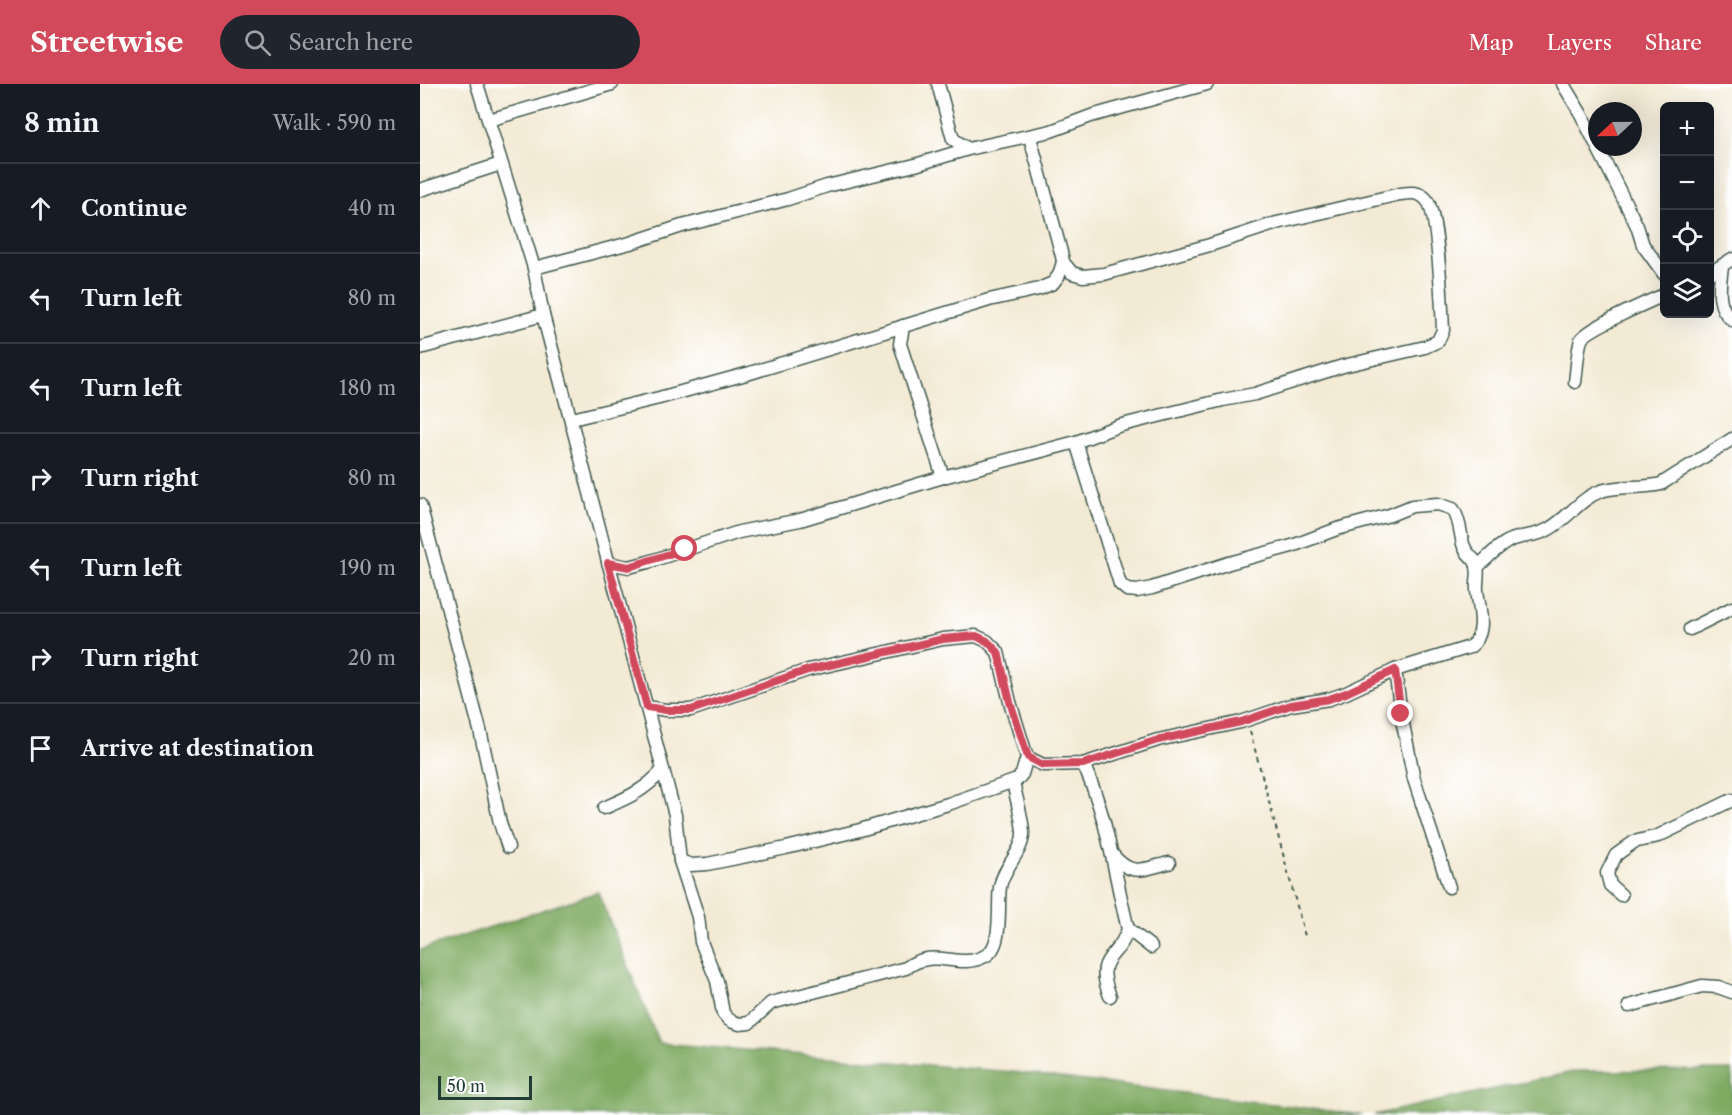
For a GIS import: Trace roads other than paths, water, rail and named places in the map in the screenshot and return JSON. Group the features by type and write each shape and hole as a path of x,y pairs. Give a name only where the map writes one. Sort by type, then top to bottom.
{"street":[{"path":"477,84 534,268 543,315 675,815 681,861 698,917 701,942 717,981 723,1013 733,1022 749,1023 771,1003 906,968 924,958 973,962 990,954 995,944 999,924 1000,884 1022,842 1023,832 1013,782"},
{"path":"489,120 612,84"},
{"path":"938,84 953,139 948,154"},
{"path":"534,268 630,243 681,226 788,199 827,186 915,165 968,149 1051,131 1091,116 1207,84"},
{"path":"1563,84 1581,114 1636,226 1643,245 1660,267"},
{"path":"608,563 629,567 739,532 800,520 943,477 1076,442 1118,426 1255,394 1343,366 1425,347 1438,341 1443,330 1442,308 1431,206 1426,198 1415,193 1400,194 1277,223 1210,245 1104,274 1083,276 1072,273 1063,262 1030,136"},
{"path":"953,139 968,149"},
{"path":"420,190 501,164"},
{"path":"572,418 659,398 750,373 989,300 1039,289 1053,283 1059,275 1063,262"},
{"path":"1714,271 1727,263"},
{"path":"1727,263 1719,296 1724,310 1732,320"},
{"path":"1575,382 1584,336 1611,320 1660,297"},
{"path":"420,348 543,315"},
{"path":"903,326 900,344 943,477"},
{"path":"1477,567 1513,539 1534,536 1550,528 1591,495 1611,488 1647,488 1661,484 1732,439"},
{"path":"1028,757 1043,765 1083,764 1158,740 1247,720 1291,705 1329,699 1395,670 1470,647 1476,642 1480,631 1477,567 1475,560 1466,553 1461,526 1453,509 1446,505 1412,506 1381,518 1337,529 1292,546 1152,588 1127,590 1120,584 1076,442"},
{"path":"420,506 480,730 500,823 508,847"},
{"path":"1690,629 1732,608"},
{"path":"647,707 691,710 808,670 943,639 976,636 987,641 998,652 1010,702 1028,757 1022,774 1013,782 948,804 860,830 786,848 691,866 681,861"},
{"path":"1395,670 1414,779 1449,887"},
{"path":"1083,764 1094,785 1128,929 1105,965 1110,996"},
{"path":"604,808 636,795 650,785 663,770"},
{"path":"1621,895 1610,885 1607,873 1616,855 1634,842 1658,836 1732,800"},
{"path":"1111,853 1121,865 1133,871 1169,864"},
{"path":"1128,929 1151,947"},
{"path":"1629,1006 1702,986 1718,987 1732,992"}]}
